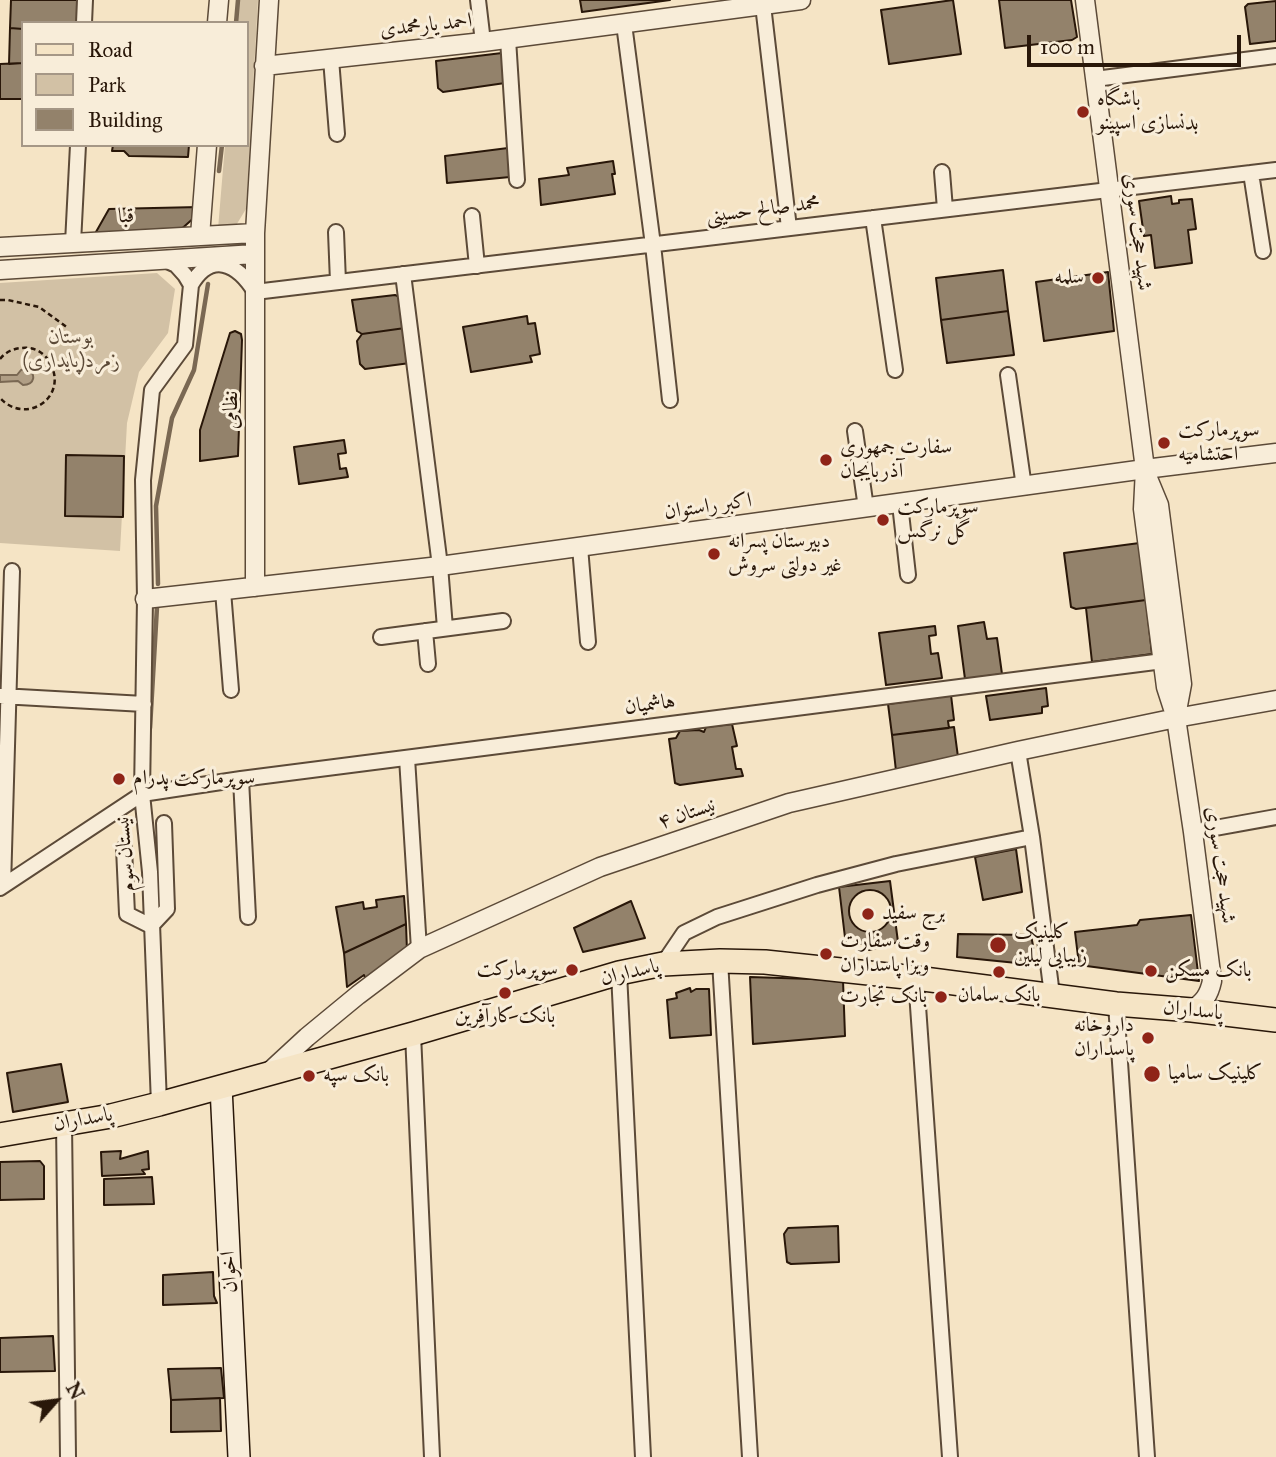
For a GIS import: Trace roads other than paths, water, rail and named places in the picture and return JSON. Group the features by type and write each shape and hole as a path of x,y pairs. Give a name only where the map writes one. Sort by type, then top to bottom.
{"main road":[{"name":"پاسداران","path":"0,1135 111,1116 159,1104 619,974 663,964 765,962 1116,1004 1276,1020"},
{"name":"اخوان","path":"221,1087 239,1457"}],"street":[{"path":"84,21 85,0"},
{"path":"217,21 219,0"},
{"name":"نظامی","path":"255,587 255,233 269,0"},
{"path":"478,0 483,42"},
{"name":"احمد یارمحمدی","path":"264,66 624,24 687,7 763,5 802,0"},
{"name":"شهید حجت سوری","path":"1085,0 1144,469 1143,509 1166,687 1176,718 1212,981 1209,993 1192,1010"},
{"path":"763,5 789,228"},
{"path":"624,24 670,400"},
{"path":"508,39 517,180"},
{"path":"1095,79 1276,56"},
{"path":"331,59 337,134"},
{"path":"73,243 78,147"},
{"path":"200,236 207,147"},
{"name":"محمد صالح حسینی","path":"255,292 1276,170"},
{"path":"942,172 945,209"},
{"path":"1251,173 1263,251"},
{"path":"472,216 477,265"},
{"path":"873,218 895,370"},
{"path":"336,232 338,282"},
{"name":"قبا","path":"0,247 255,233"},
{"path":"0,270 255,254"},
{"path":"165,260 176,265 191,285 202,270 216,264 234,268 255,292"},
{"path":"403,274 440,566 445,628"},
{"name":"نیستان سوم","path":"159,1104 150,872 142,794 145,599 143,480 152,390 185,345 191,285"},
{"path":"1008,375 1024,487"},
{"path":"855,431 866,508"},
{"name":"اکبر راستوان","path":"145,599 440,566 1276,453"},
{"name":"شهید حجت سوری","path":"1144,469 1159,505 1182,684 1176,718"},
{"path":"900,504 908,575"},
{"path":"580,547 588,642"},
{"path":"2,887 4,696 12,571"},
{"path":"223,591 231,690"},
{"path":"381,637 503,621"},
{"path":"425,631 428,664"},
{"name":"هاشمیان","path":"142,794 1163,661"},
{"path":"4,696 144,704"},
{"name":"نیستان ۴","path":"266,1074 358,995 419,949 600,867 789,803 1018,751 1276,700"},
{"path":"1018,751 1052,995"},
{"path":"407,758 419,949"},
{"path":"241,779 248,917"},
{"path":"2,887 142,794"},
{"path":"1193,832 1276,817"},
{"path":"124,848 127,914 151,926 167,909 164,823"},
{"path":"663,964 684,933 717,917 817,885 896,864 1032,837"},
{"path":"720,961 750,1457"},
{"path":"619,974 643,1457"},
{"path":"916,978 950,1457"},
{"path":"1116,1004 1147,1457"},
{"path":"413,1034 432,1457"},
{"path":"64,1123 68,1457"}],"waterway":[{"path":"236,21 238,0"},
{"path":"219,171 222,147"},
{"path":"158,584 156,506 172,418 194,370 208,284"},
{"path":"150,728 157,607"}],"place":[{"name":"باشگاه بدنسازی اسپینو","path":"1083,112"},
{"name":"سلمه","path":"1098,278"},
{"name":"سوپرمارکت احتشامیه","path":"1164,443"},
{"name":"سفارت جمهوری آذربایجان","path":"826,460"},
{"name":"سوپرمارکت گل نرگس","path":"883,520"},
{"name":"دبیرستان پسرانه غیر دولتی سروش","path":"714,554"},
{"name":"سوپرمارکت پدرام","path":"119,779"},
{"name":"برج سفید","path":"868,914"},
{"name":"کلینیک زیبایی لیلین","path":"998,945"},
{"name":"وقت سفارت ویزا پاسداران","path":"826,954"},
{"name":"سوپرمارکت","path":"572,970"},
{"name":"بانک مسکن","path":"1151,971"},
{"name":"بانک سامان","path":"999,972"},
{"name":"بانک کارآفرین","path":"505,993"},
{"name":"بانک تجارت","path":"941,997"},
{"name":"داروخانه پاسداران","path":"1148,1038"},
{"name":"کلینیک سامیا","path":"1152,1074"},
{"name":"بانک سپه","path":"309,1076"}],"park label":[{"name":"بوستان زمرد(پایداری)","path":"71,350"}]}
